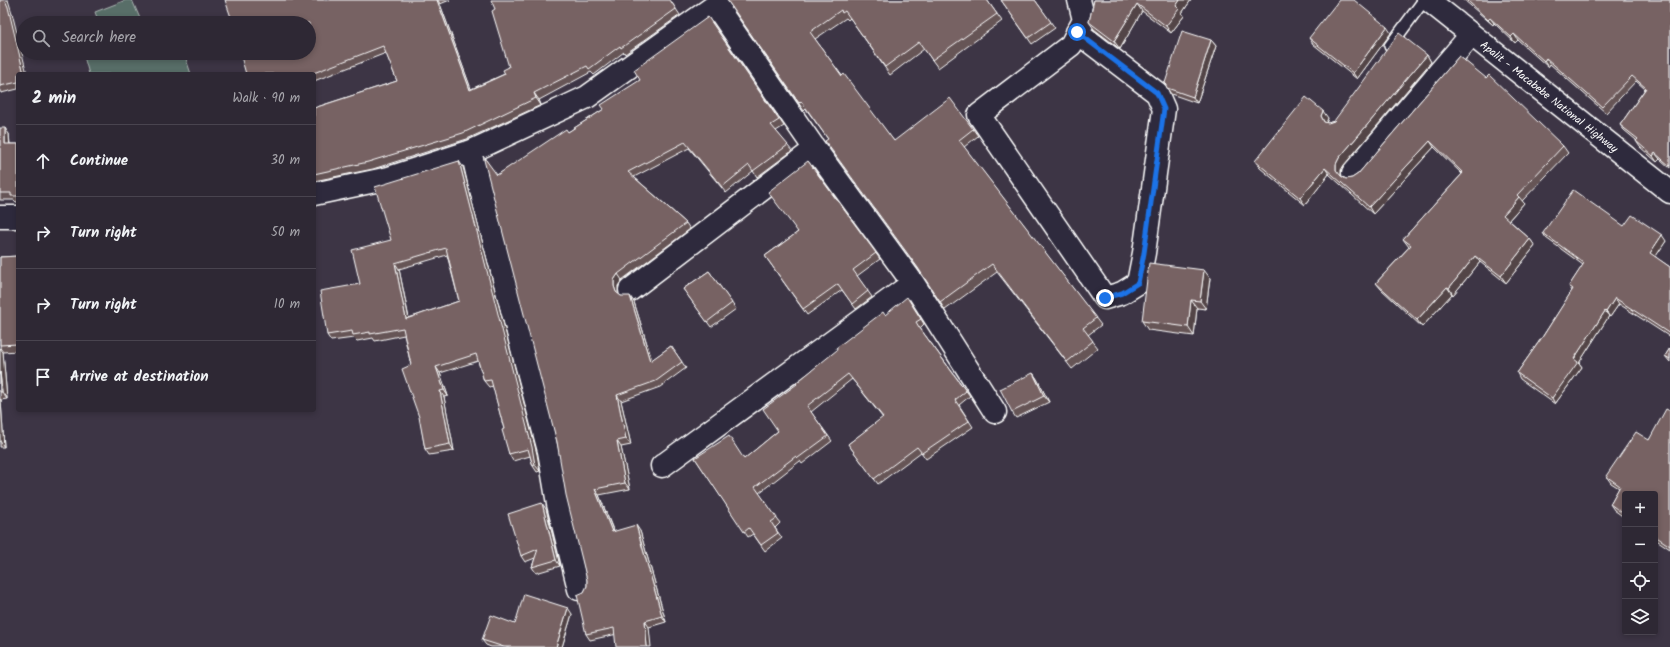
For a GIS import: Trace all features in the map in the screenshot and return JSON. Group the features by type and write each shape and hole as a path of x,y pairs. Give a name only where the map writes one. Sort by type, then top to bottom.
{"street":[{"path":"1077,32 1157,93 1164,109 1144,253 1138,283 1122,293 1105,298 979,115 1071,45 1077,32 1084,20 1079,0"},
{"name":"Apalit - Macabebe National Highway","path":"1428,0 1670,192"},
{"path":"316,194 389,178 472,151 587,97 719,3 815,149 913,283 995,412"},
{"path":"1353,173 1471,35"},
{"path":"630,290 815,149"},
{"path":"472,151 483,199 549,451 558,504 579,589"},
{"path":"0,217 16,216"},
{"path":"662,466 913,283"}],"lane":[{"path":"1383,56 1424,0"}],"green space":[{"path":"126,0 132,0 139,16 96,16 95,12"},
{"path":"85,60 186,60 190,72 88,72"}],"building":[{"path":"0,0 5,0 16,40 16,60 21,60 24,72 16,72 16,82 0,86"},
{"path":"225,0 437,0 470,90 505,74 503,70 509,67 492,11 495,9 491,0 670,0 676,9 621,48 620,46 589,69 587,66 534,93 536,98 463,133 368,162 316,174 316,107 397,81 383,46 316,72 245,72 242,60 316,60 316,16 231,16"},
{"path":"727,0 987,0 997,14 932,60 919,42 885,67 845,11 842,13 841,10 810,32 842,76 844,74 894,141 950,98 973,129 959,140 1096,318 1083,328 1093,341 1067,362 992,264 940,302 918,268 825,141 828,139 801,101 799,103"},
{"path":"1001,0 1035,0 1051,22 1028,38"},
{"path":"1094,0 1180,0 1176,6 1179,9 1166,26 1137,4 1114,41 1089,22"},
{"path":"1339,0 1354,0 1387,27 1353,73 1309,38"},
{"path":"1467,0 1670,0 1670,166 1655,153 1653,156 1636,141 1638,139 1620,125 1646,88 1632,76 1602,107 1546,58 1544,61 1514,34 1511,37 1490,18 1488,20"},
{"path":"708,17 779,120 771,125 788,145 753,171 749,165 722,187 685,142 628,172 686,223 618,274 614,280 616,292 621,296 630,296 650,361 671,346 682,362 656,381 617,395 626,439 617,441 625,483 595,489 612,532 636,525 662,616 645,621 647,647 616,647 614,628 586,634 577,595 584,592 587,586 587,580 566,495 557,442 483,156 497,175 566,129 568,132 604,109 601,105 640,80 634,70"},
{"path":"1182,31 1211,40 1193,97 1167,88 1165,83"},
{"path":"1399,33 1427,55 1339,158 1336,164 1336,170 1341,176 1346,179 1352,178 1358,174 1459,56 1486,78 1489,75 1563,146 1517,195 1519,197 1503,215 1530,239 1501,276 1475,256 1449,288 1447,287 1417,320 1376,283 1411,245 1403,239 1463,173 1430,141 1369,207 1325,168 1300,198 1255,161 1306,97 1323,111 1321,116 1324,122 1328,123 1334,121"},
{"path":"0,128 5,128 5,144 16,144 16,196 11,196 11,193 0,193"},
{"path":"459,161 532,447 535,465 533,466 528,449 509,454 491,380 484,381 476,354 436,367 444,390 440,391 450,444 425,449 419,417 402,369 411,365 403,328 370,334 370,332 353,335 352,331 327,335 320,291 360,284 352,250 391,240 375,187","holes":["446,248 459,301 406,319 395,263"]},
{"path":"808,161 876,253 853,270 868,291 852,304 838,284 803,309 765,256 798,232 768,192"},
{"path":"1573,190 1624,226 1632,215 1662,235 1650,253 1670,267 1670,334 1615,298 1574,359 1578,362 1552,398 1517,373 1573,289 1569,286 1584,263 1543,233"},
{"path":"16,256 16,344 0,345 0,257"},
{"path":"1149,263 1204,270 1200,301 1191,300 1188,327 1142,321"},
{"path":"709,271 732,303 707,322 683,289"},
{"path":"907,297 921,319 916,322 919,327 966,391 955,400 969,421 922,453 917,447 874,479 848,444 883,417 848,374 807,406 828,436 798,458 796,456 755,487 777,518 771,522 778,533 761,545 749,528 744,532 695,458 729,436 744,459 778,431 763,409 797,384 796,383 837,350 836,348 883,312 885,315"},
{"path":"1670,348 1670,359 1665,356"},
{"path":"0,372 2,392 0,392"},
{"path":"1033,373 1044,396 1012,412 1000,389"},
{"path":"1666,409 1670,411 1670,546 1658,538 1658,491 1622,491 1622,513 1610,504 1620,486 1606,476 1636,432 1649,440"},
{"path":"542,503 556,560 532,567 538,549 521,556 508,514"},
{"path":"524,594 568,608 556,647 504,647 482,640 491,615 515,624"}],"route":[{"path":"1077,32 1157,93 1164,109 1149,208 1144,253 1138,283 1122,293 1105,298"}]}
